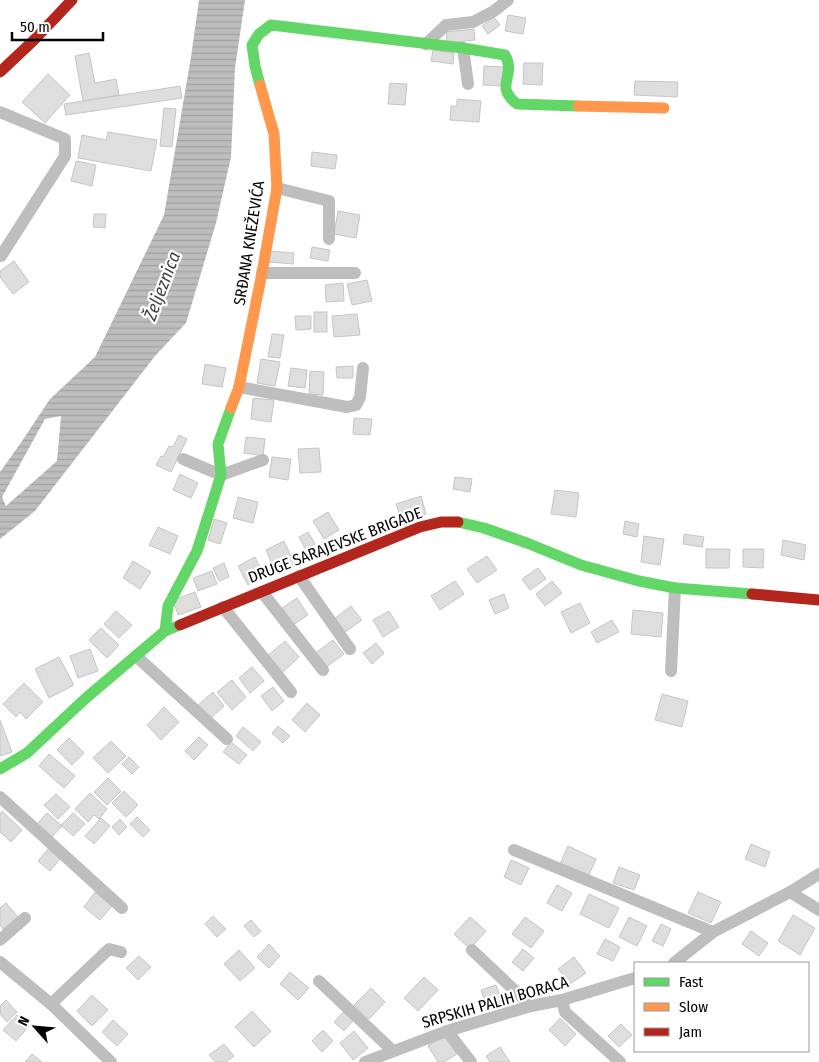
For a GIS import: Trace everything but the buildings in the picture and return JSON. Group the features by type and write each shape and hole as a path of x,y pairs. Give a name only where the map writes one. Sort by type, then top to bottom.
{"street":[{"path":"0,72 72,0"},
{"path":"426,44 446,25 473,22 494,12 508,0"},
{"name":"SRĐANA KNEŽEVIĆA","path":"165,631 168,606 197,551 221,475 218,444 239,387 277,188 274,134 255,66 252,45 259,34 272,25 463,48 505,55 509,64 504,92 509,100 516,104 664,108"},
{"path":"463,48 468,84"},
{"path":"0,112 64,139 65,156 1,256"},
{"path":"277,188 329,201 329,239"},
{"path":"262,273 355,273"},
{"path":"239,387 348,407 356,405 360,397 363,368"},
{"path":"183,459 221,475 263,460"},
{"name":"DRUGE SARAJEVSKE BRIGADE","path":"0,769 27,753 86,698 165,631 420,527 441,522 460,522 498,532 582,565 639,581 675,588 819,600"},
{"path":"299,576 350,649"},
{"path":"672,670 675,588"},
{"path":"262,592 323,670"},
{"path":"223,608 291,692"},
{"path":"136,656 227,739"},
{"path":"0,797 122,908"},
{"path":"514,850 713,932"},
{"path":"675,962 713,932 790,892 819,874"},
{"path":"790,892 819,910"},
{"path":"0,940 25,918"},
{"path":"51,1004 109,950 121,952"},
{"path":"472,950 531,1006"},
{"path":"0,962 51,1004 111,1062"},
{"name":"SRPSKIH PALIH BORACA","path":"365,1062 447,1031 634,978"},
{"path":"319,981 393,1051"},
{"path":"562,1000 565,1012 620,1062"},
{"path":"447,1031 471,1062"}],"water":[{"name":"Željeznica","path":"199,0 245,0 235,68 231,157 216,223 186,323 155,356 35,511 0,539 0,472 50,399 95,357 164,215","holes":["61,416 57,461 6,506 2,497 45,419"]}],"traffic: fast":[{"path":"260,85 252,45 259,34 271,25 463,48 505,55 509,69 507,91 517,104 578,106"},
{"path":"165,631 168,606 197,551 221,475 218,444 231,408"},
{"path":"458,522 484,528 527,543 581,565 639,581 675,588 752,594"},
{"path":"0,769 27,753 86,698 165,631 180,625"}],"traffic: slow":[{"path":"231,408 239,387 277,188 274,134 260,85"},
{"path":"578,106 664,108"}],"traffic: jam":[{"path":"0,72 72,0"},
{"path":"180,625 420,527 441,522 458,522"},
{"path":"752,594 819,600"}]}
